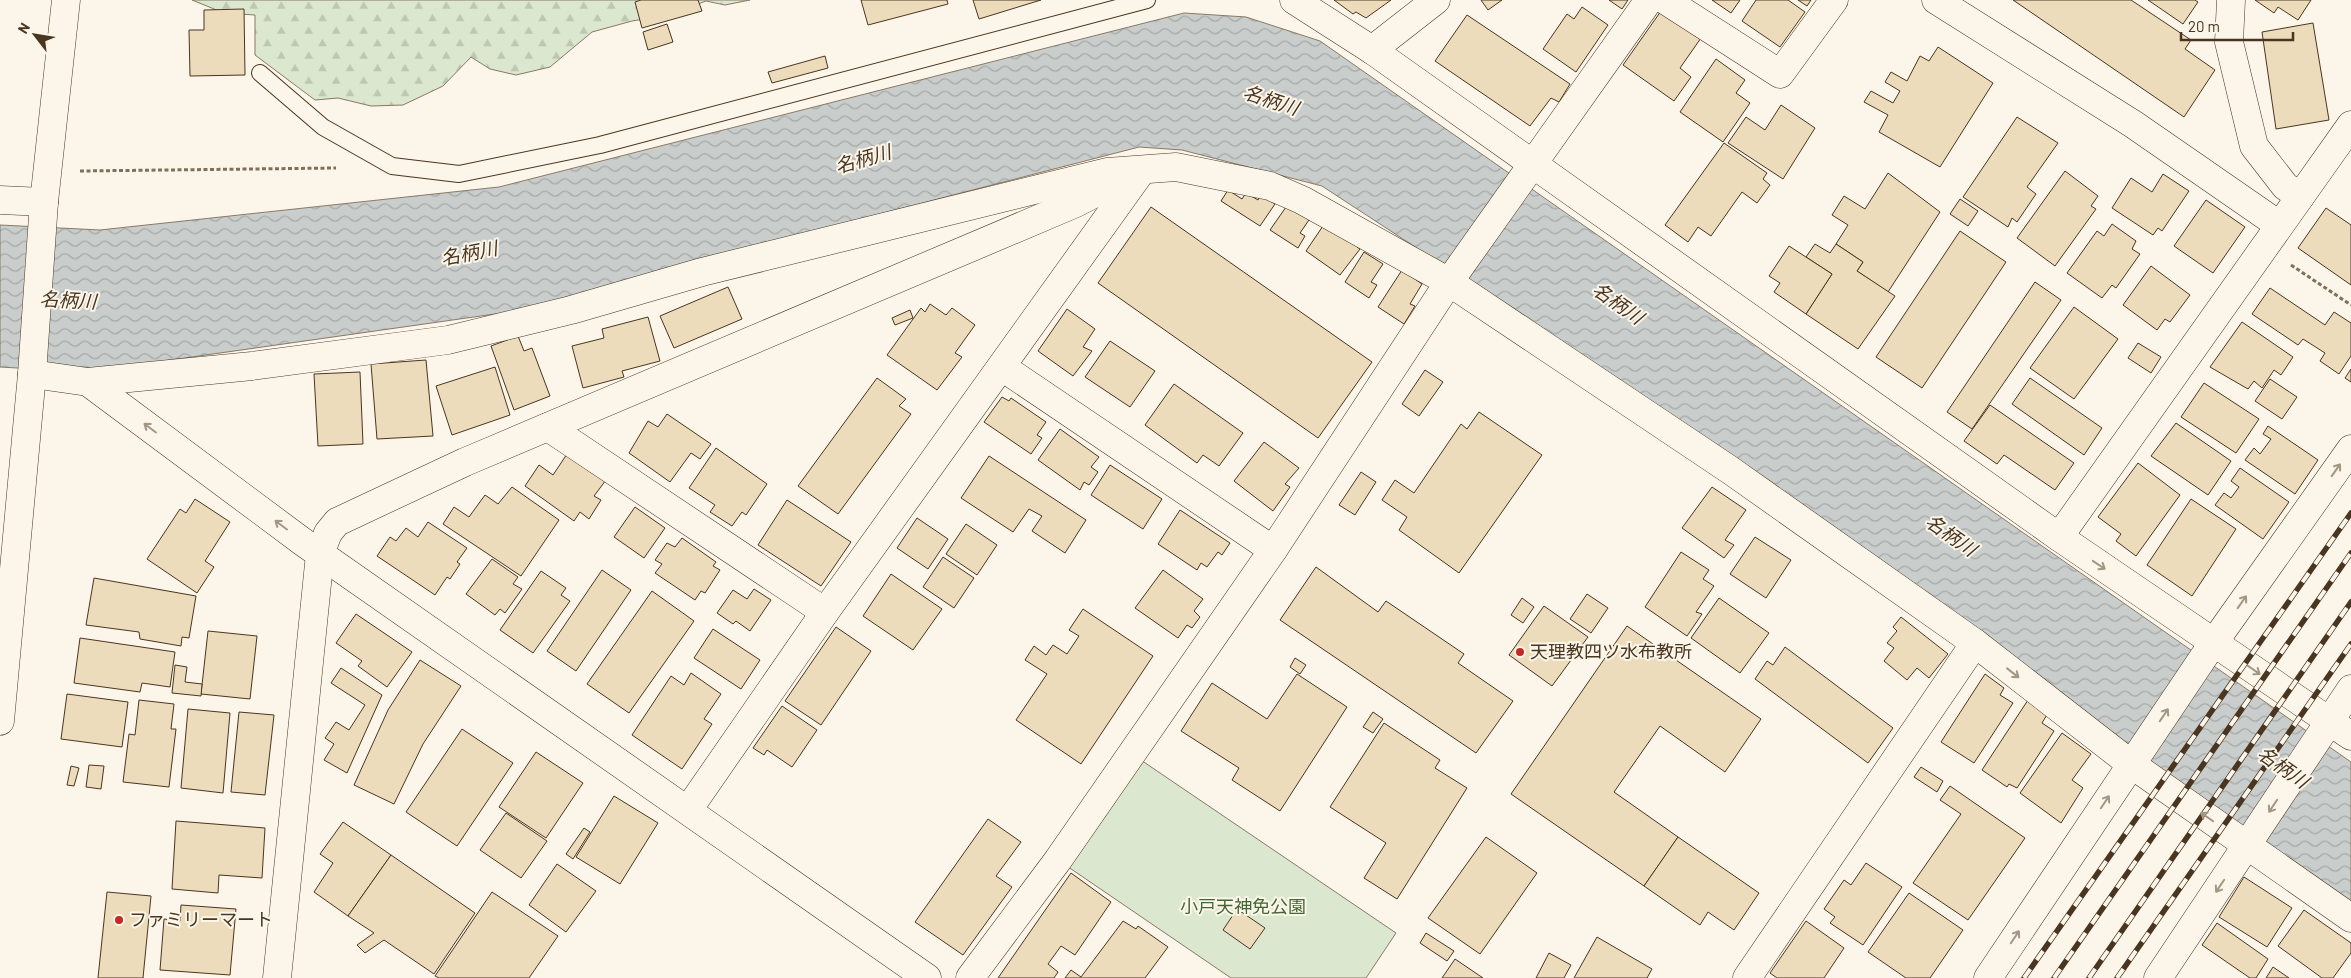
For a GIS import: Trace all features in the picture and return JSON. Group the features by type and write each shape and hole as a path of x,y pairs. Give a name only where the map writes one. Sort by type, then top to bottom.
{"street":[{"path":"0,721 5,602 32,374 44,202 66,0"},
{"path":"1294,0 1372,50 1533,166 2059,537 2324,729 2351,736"},
{"path":"1372,50 1436,0"},
{"path":"970,978 1058,860 1273,550 1450,282 1649,0"},
{"path":"1665,0 1780,74 1834,0"},
{"path":"1936,0 2133,124 2271,236"},
{"path":"2232,0 2229,42 2254,146 2285,186 2300,197"},
{"path":"2059,537 2271,236 2351,126"},
{"path":"32,374 88,382 252,366 448,340 572,310 702,272 1097,174 1143,168 1176,168 1270,186 1302,200 1450,282 1730,470 1975,643 2351,918"},
{"path":"688,810 825,612 1143,168"},
{"path":"277,978 320,554 328,533 337,522 465,462 1076,203 1143,168"},
{"path":"0,200 44,202"},
{"path":"1002,367 1273,550"},
{"path":"88,382 320,554 927,978"},
{"path":"548,427 825,612"},
{"path":"1988,978 2210,648 2351,449"},
{"path":"1753,976 1975,643"},
{"path":"2158,978 2351,689"}],"lane":[{"path":"260,73 323,127 392,166 459,174 600,145 1147,0"}],"path":[{"path":"74,171 392,166"},
{"path":"2271,236 2351,305"}],"green space":[{"path":"192,0 750,0 725,5 706,1 669,15 632,21 592,32 550,67 516,75 490,69 471,57 443,86 403,105 371,106 338,98 315,100 255,55 255,15 224,13"},
{"name":"小戸天神免公園","path":"1132,754 1396,933 1366,978 1231,978 1058,860"}],"water":[{"name":"名柄川","path":"1184,13 1246,17 1320,41 2351,762 2351,903 2266,846 1612,376 1322,186 1182,150 1139,147 702,260 516,311 86,372 0,367 0,225 100,230 499,187"}],"building":[{"path":"641,0 698,0 702,11 642,28 635,2"},
{"path":"861,0 947,0 948,4 868,25"},
{"path":"973,0 1041,0 979,19"},
{"path":"1334,0 1391,0 1366,18 1356,12 1353,14"},
{"path":"1481,0 1502,0 1488,10"},
{"path":"1609,0 1628,0 1622,9"},
{"path":"1712,0 1740,0 1731,13"},
{"path":"1756,0 1788,0 1805,12 1780,47 1742,21"},
{"path":"1798,0 1811,0 1807,6"},
{"path":"2013,0 2131,0 2191,40 2185,49 2215,70 2184,117"},
{"path":"2148,0 2195,0 2198,2 2183,24"},
{"path":"2255,0 2311,0 2298,20 2278,7 2274,13"},
{"path":"1582,7 1608,25 1576,72 1543,49 1567,14 1574,19"},
{"path":"244,9 245,75 190,76 189,30 204,30 204,10"},
{"path":"1661,11 1701,38 1680,68 1691,77 1674,101 1623,65"},
{"path":"1467,15 1570,84 1559,102 1551,98 1530,126 1435,61"},
{"path":"2313,23 2329,120 2276,129 2262,32"},
{"path":"667,24 673,42 648,50 643,32"},
{"path":"1938,47 1993,83 1940,167 1879,132 1888,115 1864,102 1871,91 1893,103 1900,91 1885,82 1891,72 1907,81 1920,56 1929,61"},
{"path":"825,56 828,68 772,83 768,72"},
{"path":"1716,59 1745,80 1736,93 1750,103 1723,142 1680,112"},
{"path":"1781,105 1815,128 1783,179 1728,143 1746,117 1765,130"},
{"path":"2017,117 2058,143 2027,187 2036,194 2017,222 2012,218 2008,227 1963,197"},
{"path":"1724,143 1767,173 1763,179 1770,185 1757,203 1742,192 1711,236 1698,227 1688,242 1665,225"},
{"path":"2065,171 2098,196 2091,206 2096,209 2055,266 2017,238"},
{"path":"1888,173 1940,212 1888,292 1857,271 1863,262 1836,244 1848,225 1832,215 1844,196 1865,209"},
{"path":"2163,174 2189,191 2162,231 2158,228 2153,235 2112,208 2131,178 2152,192"},
{"path":"1228,190 1242,199 1246,193 1258,200 1260,195 1275,204 1260,226 1221,201"},
{"path":"1960,199 1978,211 1968,226 1950,214"},
{"path":"2206,200 2245,227 2213,273 2174,246"},
{"path":"1151,207 1372,362 1318,438 1098,283"},
{"path":"1286,207 1311,217 1300,233 1305,236 1298,248 1270,230"},
{"path":"2326,208 2351,225 2351,285 2298,248"},
{"path":"1327,220 1360,242 1357,247 1360,249 1340,275 1306,251"},
{"path":"2112,224 2136,241 2132,249 2140,254 2116,288 2112,285 2102,298 2067,273 2097,231 2104,236"},
{"path":"1960,231 2006,262 1922,388 1876,357"},
{"path":"1815,244 1830,253 1836,244 1863,262 1857,271 1895,296 1858,349 1806,314 1832,274 1806,257"},
{"path":"1789,246 1832,274 1806,314 1774,292 1780,283 1769,276"},
{"path":"1364,252 1383,264 1371,282 1377,285 1369,298 1345,282"},
{"path":"2151,266 2190,295 2170,322 2165,319 2157,330 2123,305"},
{"path":"1402,270 1422,284 1410,304 1415,306 1404,324 1378,307"},
{"path":"2035,282 2061,300 1972,429 1947,412"},
{"path":"728,287 742,319 674,348 660,316"},
{"path":"2270,288 2325,325 2334,312 2351,323 2351,356 2339,374 2320,361 2325,353 2303,339 2298,345 2252,314"},
{"path":"930,304 946,315 952,308 975,325 955,353 962,357 937,390 887,355 921,308 925,312"},
{"path":"2074,307 2118,339 2074,399 2030,368"},
{"path":"1067,309 1095,329 1083,347 1092,351 1073,376 1038,351"},
{"path":"910,310 913,318 895,325 892,318"},
{"path":"648,317 660,361 622,371 624,377 583,388 572,346 604,338 602,329"},
{"path":"2242,322 2293,357 2281,375 2274,370 2262,388 2254,381 2248,389 2210,367"},
{"path":"518,336 524,351 532,348 550,396 514,410 491,346"},
{"path":"1110,341 1155,371 1130,407 1085,377"},
{"path":"2138,343 2161,357 2151,373 2128,358"},
{"path":"426,360 433,436 377,439 371,364"},
{"path":"495,367 510,415 452,435 436,386"},
{"path":"2351,369 2351,382 2345,378"},
{"path":"1425,370 1443,382 1419,416 1402,404"},
{"path":"360,372 363,444 318,446 314,374"},
{"path":"877,378 906,399 899,406 911,414 838,514 798,486"},
{"path":"2030,378 2102,428 2084,455 2012,404"},
{"path":"2270,379 2297,397 2282,419 2255,401"},
{"path":"2204,383 2259,419 2236,453 2181,417"},
{"path":"1174,384 1243,433 1219,466 1203,455 1197,463 1145,425"},
{"path":"1002,397 1009,401 1011,398 1046,422 1037,435 1042,438 1031,454 984,422"},
{"path":"1990,405 2074,463 2055,490 2004,455 1997,464 1964,441"},
{"path":"1479,412 1542,455 1459,573 1399,530 1407,517 1382,500 1395,480 1414,493 1461,424 1467,429"},
{"path":"667,414 711,444 700,459 691,453 670,482 629,453 648,421 658,427"},
{"path":"2176,423 2231,461 2208,495 2151,456"},
{"path":"2268,426 2318,460 2295,494 2245,460 2254,448 2260,454 2271,439 2263,434"},
{"path":"1060,429 1099,457 1091,467 1098,472 1089,485 1084,482 1080,490 1038,460"},
{"path":"1264,442 1299,468 1285,484 1290,487 1273,511 1234,481"},
{"path":"716,448 767,484 746,515 742,512 732,526 710,512 715,505 689,488"},
{"path":"567,454 606,480 594,496 601,500 589,519 580,512 574,521 525,486 539,465 553,475"},
{"path":"989,456 1086,520 1065,553 1032,531 1042,516 1029,509 1013,532 961,498"},
{"path":"2138,463 2180,495 2136,556 2116,541 2121,534 2098,517"},
{"path":"1110,465 1162,499 1143,529 1091,495"},
{"path":"2240,468 2289,502 2263,539 2215,505 2224,493 2231,498 2239,487 2231,481"},
{"path":"1361,472 1376,482 1355,515 1339,505"},
{"path":"512,487 559,520 521,576 443,524 454,507 469,517 485,495 498,504"},
{"path":"1712,487 1746,510 1725,540 1734,545 1724,558 1682,528"},
{"path":"195,499 230,522 205,561 214,567 197,593 147,559 180,509 186,513"},
{"path":"2191,499 2236,529 2192,596 2147,565"},
{"path":"787,500 851,542 821,586 758,545"},
{"path":"635,507 665,528 644,558 614,537"},
{"path":"1180,510 1230,543 1222,555 1218,552 1207,567 1201,563 1197,570 1158,544"},
{"path":"917,518 948,539 928,569 897,548"},
{"path":"428,522 467,548 457,562 460,564 450,579 447,577 435,595 377,556 390,537 396,541 406,528 418,537"},
{"path":"966,524 997,545 977,575 946,554"},
{"path":"1755,537 1791,560 1766,598 1730,574"},
{"path":"682,538 716,562 713,566 720,570 705,593 701,591 695,600 655,573 662,564 655,560 667,543 675,547"},
{"path":"1681,552 1709,570 1703,579 1714,586 1696,612 1702,614 1687,636 1645,607"},
{"path":"943,557 974,578 954,608 923,587"},
{"path":"492,559 518,577 513,584 522,589 505,613 500,609 495,615 466,594"},
{"path":"1316,567 1378,612 1386,601 1464,654 1458,663 1513,701 1476,753 1280,620"},
{"path":"602,570 631,590 576,671 547,651"},
{"path":"1163,570 1203,599 1194,611 1200,617 1192,628 1187,625 1178,638 1135,608"},
{"path":"541,571 566,588 561,595 570,601 533,653 500,630"},
{"path":"891,574 942,609 913,650 863,616"},
{"path":"94,578 196,596 189,638 182,637 181,646 140,639 139,632 86,625"},
{"path":"754,589 771,600 750,631 736,621 733,624 717,613 733,590 747,599"},
{"path":"652,591 694,621 629,713 587,684"},
{"path":"1587,594 1608,608 1591,633 1570,619"},
{"path":"1522,598 1534,607 1523,623 1511,615"},
{"path":"1719,598 1769,633 1740,673 1691,638"},
{"path":"1544,606 1588,637 1552,686 1509,655"},
{"path":"1083,609 1153,656 1081,764 1016,720 1047,674 1025,660 1034,646 1046,655 1053,645 1067,654 1079,636 1069,630"},
{"path":"356,614 412,652 387,687 358,666 362,661 336,643"},
{"path":"1901,617 1948,654 1929,678 1917,668 1907,680 1884,661 1894,648 1887,643 1897,631 1893,627"},
{"path":"1627,626 1761,719 1725,772 1660,726 1614,792 1678,837 1644,886 1511,794"},
{"path":"836,627 871,651 821,725 785,701"},
{"path":"713,629 760,660 741,689 694,658"},
{"path":"208,631 257,636 250,699 201,694"},
{"path":"80,638 175,652 170,687 142,683 140,692 74,683"},
{"path":"1785,647 1893,728 1868,763 1755,679 1767,661 1773,665"},
{"path":"1295,658 1306,665 1300,674 1290,667"},
{"path":"420,660 461,686 423,744 394,804 354,785 388,710"},
{"path":"175,665 187,667 185,682 202,684 201,696 172,693"},
{"path":"341,668 382,695 347,773 324,760 334,744 325,738 336,722 349,730 365,705 331,683"},
{"path":"691,673 721,694 704,719 712,724 682,769 632,735 671,676 684,685"},
{"path":"1297,674 1347,707 1280,811 1232,780 1239,768 1181,731 1212,683 1267,719"},
{"path":"1985,674 2004,688 2000,695 2013,703 1974,763 1941,742"},
{"path":"67,694 128,702 122,747 61,739"},
{"path":"139,700 174,704 171,729 176,729 169,787 123,782 129,734 135,735"},
{"path":"2028,700 2048,713 2042,723 2054,731 2017,788 2009,784 2007,787 1982,770"},
{"path":"782,706 817,730 792,767 767,750 764,755 753,748"},
{"path":"188,709 230,713 223,793 181,788"},
{"path":"239,712 274,715 265,795 231,792"},
{"path":"1373,712 1383,719 1373,733 1363,727"},
{"path":"1384,723 1440,760 1435,768 1467,788 1397,899 1364,878 1386,843 1330,807"},
{"path":"462,729 513,763 457,846 406,812"},
{"path":"2062,733 2091,754 2072,780 2083,788 2061,823 2020,793"},
{"path":"536,752 583,783 546,838 499,807"},
{"path":"89,765 104,766 101,789 86,787"},
{"path":"71,766 79,768 74,786 67,785"},
{"path":"1921,767 1943,781 1937,792 1914,777"},
{"path":"1950,786 2025,838 1968,920 1913,883 1961,814 1940,800"},
{"path":"614,796 658,823 620,884 576,857"},
{"path":"506,813 547,841 521,878 480,850"},
{"path":"988,819 1021,842 996,876 1012,887 963,955 915,922"},
{"path":"176,821 265,828 262,878 219,875 218,893 172,889"},
{"path":"343,822 391,855 348,916 314,892 333,863 320,854"},
{"path":"584,828 590,832 573,859 566,854"},
{"path":"1486,837 1537,873 1480,954 1428,918"},
{"path":"1678,837 1759,893 1734,930 1708,912 1700,925 1644,886"},
{"path":"391,855 475,913 434,974 384,940 365,953 357,945 374,933 348,916"},
{"path":"1866,863 1902,887 1863,945 1830,923 1835,917 1824,909 1844,880 1851,885"},
{"path":"557,864 596,891 566,932 529,905"},
{"path":"1071,873 1111,902 1075,955 1061,946 1048,964 1058,972 1054,978 998,978"},
{"path":"2244,877 2292,908 2267,947 2219,917"},
{"path":"107,892 151,896 143,978 98,978"},
{"path":"492,892 558,936 529,978 439,978 435,976"},
{"path":"1909,893 1963,930 1930,978 1906,978 1868,952"},
{"path":"181,905 236,909 230,975 160,970 164,919 180,921"},
{"path":"1237,909 1265,928 1250,949 1223,930"},
{"path":"2304,910 2351,943 2351,953 2333,978 2322,978 2278,946"},
{"path":"1123,921 1136,929 1138,926 1168,947 1145,978 1065,978 1071,970 1081,977"},
{"path":"1806,921 1844,948 1824,978 1777,978 1770,973"},
{"path":"2217,923 2268,959 2256,978 2250,978 2202,945"},
{"path":"1426,933 1454,951 1447,961 1420,943"},
{"path":"1597,937 1652,969 1647,978 1574,978"},
{"path":"1549,953 1571,965 1564,978 1536,978"},
{"path":"1455,959 1483,978 1442,978"},
{"path":"2273,967 2289,978 2266,978"}],"railway":[{"path":"2024,978 2351,513"},
{"path":"2054,978 2351,553"},
{"path":"2089,978 2351,602"},
{"path":"2117,978 2351,644"}],"place":[{"name":"天理教四ツ水布教所","path":"1520,652"},
{"name":"ファミリーマート","path":"119,920"}]}
